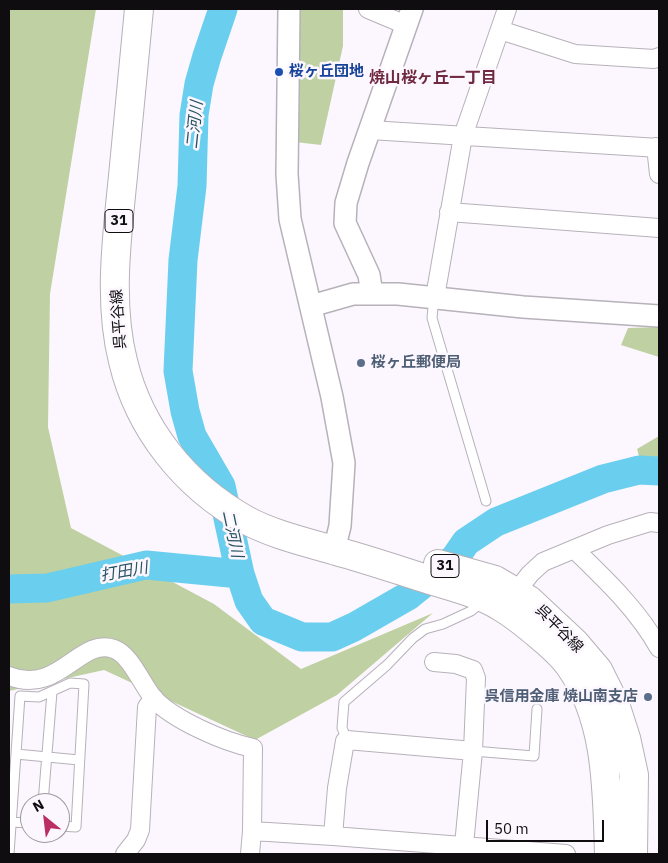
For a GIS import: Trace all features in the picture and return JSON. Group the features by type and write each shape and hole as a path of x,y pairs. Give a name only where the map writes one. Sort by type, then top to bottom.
{"main road":[{"name":"呉平谷線","path":"139,9 118,226 116,288 118,338 124,364 133,392 150,428 169,456 195,484 222,505 248,521 275,533 334,550 388,558 492,591 529,600 575,643 598,670 615,704 626,738 634,775 633,854"},
{"name":"呉平谷線","path":"492,591 499,606 521,620 559,653 570,666 586,696 600,743 607,780 609,854"}],"street":[{"path":"289,9 288,183 290,219 332,397 344,463 340,526 334,550"},
{"path":"368,9 409,17 346,204 344,223 369,275 372,294"},
{"path":"434,297 463,136 507,9"},
{"path":"500,30 575,54 658,53"},
{"path":"370,130 658,148 659,174"},
{"path":"450,212 659,228"},
{"path":"311,306 353,294 398,294 523,308 659,316"},
{"path":"492,591 530,574 544,562 608,535 650,522 659,523"},
{"path":"574,549 608,582 650,632 659,648"},
{"path":"9,676 26,681 42,680 96,648 107,647 116,649 125,656 154,698 165,709 212,735 241,746 253,748 250,854"},
{"path":"434,662 456,664 473,670 476,678 473,751 464,845"},
{"path":"125,854 136,840 140,830 147,707 154,698"},
{"path":"333,836 343,744 347,740 473,751"},
{"path":"252,831 464,845 566,854"}],"lane":[{"path":"434,297 432,318 486,501"},
{"path":"347,740 342,728 344,702 387,665 413,638 425,629 443,624 471,611 492,591"},
{"path":"9,854 16,754 14,719 20,696 39,697 70,683 84,684 76,827 70,827"},
{"path":"44,793 52,692"},
{"path":"473,751 534,756 537,709"},
{"path":"16,754 79,760"},
{"path":"11,822 20,822"}],"green space":[{"path":"9,9 96,9 50,294 48,427 71,528 214,604 301,669 433,613 337,695 255,740 104,670 9,691"},
{"path":"298,9 343,9 343,46 321,145 295,142"},
{"path":"659,327 659,357 621,345 628,328"},
{"path":"659,436 659,458 641,463 637,449"}],"waterway":[{"name":"二河川","path":"223,9 199,84 194,115 192,186 183,260 178,371 185,411 192,436 221,486 240,574 249,601 263,621 302,637 332,637 354,627 408,596 455,558 466,542 496,522 603,479 639,470 659,471"},
{"name":"打田川","path":"9,589 47,588 146,565 240,574"}],"place":[{"name":"桜ヶ丘団地","path":"279,72"},
{"name":"桜ヶ丘郵便局","path":"361,363"},
{"name":"呉信用金庫 焼山南支店","path":"648,697"}],"district":[{"name":"焼山桜ヶ丘一丁目","path":"433,78"}]}
